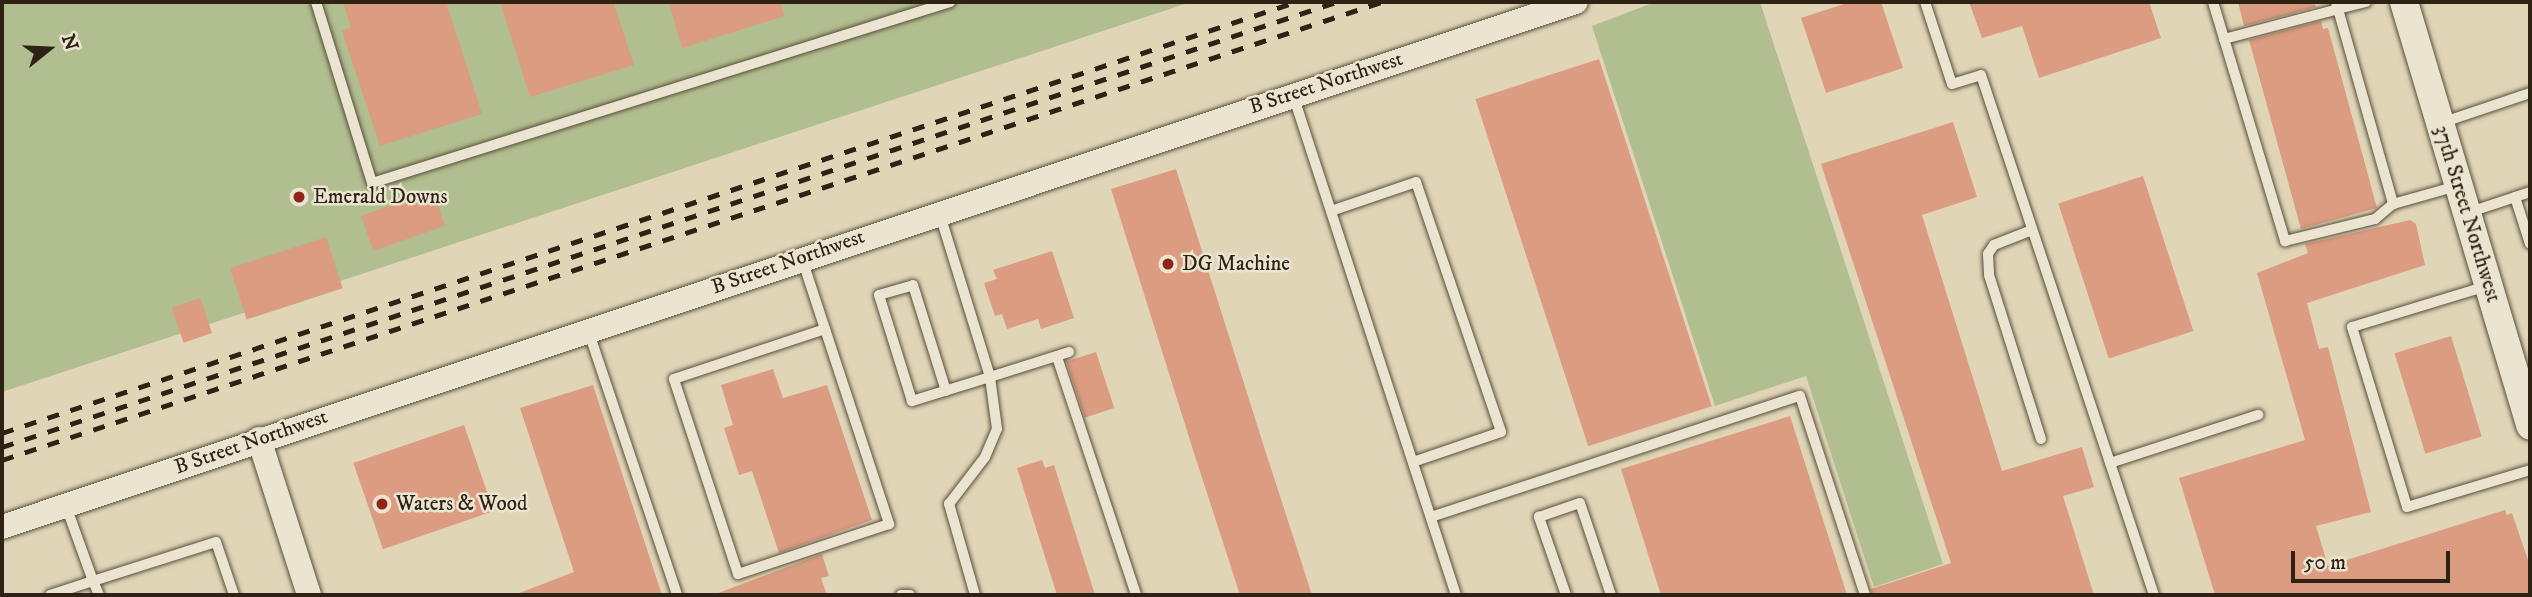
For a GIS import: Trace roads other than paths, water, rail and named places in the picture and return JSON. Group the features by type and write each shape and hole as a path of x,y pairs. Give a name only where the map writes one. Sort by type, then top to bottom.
{"main road":[{"name":"37th Street Northwest","path":"2404,2 2488,286 2526,396 2530,426"}],"street":[{"name":"B Street Northwest","path":"2,527 939,211 1576,2"},
{"path":"259,439 309,595"}],"lane":[{"path":"316,2 372,183 950,2"},
{"path":"1925,2 1952,84 1981,75 2154,595"},
{"path":"2213,2 2285,240 2375,219 2393,204 2458,186"},
{"path":"2224,39 2337,5 2366,2"},
{"path":"2337,5 2393,204"},
{"path":"2440,124 2530,93"},
{"path":"1293,94 1456,595"},
{"path":"1331,211 1416,182 1501,432 1413,462"},
{"path":"2467,213 2530,192"},
{"path":"2515,197 2530,244"},
{"path":"939,211 990,377 997,429 985,457 949,504 975,595"},
{"path":"2032,230 1994,245 1988,254 1989,275 2041,439"},
{"path":"802,258 889,524 738,574 674,379 825,329"},
{"path":"946,391 913,285 879,295 912,401 946,391 990,377 1057,357 1069,352"},
{"path":"2488,286 2352,327 2407,507 2530,470"},
{"path":"588,329 677,595"},
{"path":"1057,357 1136,595"},
{"path":"1431,517 1800,396 1865,595"},
{"path":"2110,463 2258,415"},
{"path":"1566,595 1539,517 1580,503 1611,595"},
{"path":"66,505 99,595"},
{"path":"50,595 216,542 234,595"},
{"path":"901,595 910,595"}],"railway":[{"path":"2,433 1295,2"},
{"path":"2,447 1336,2"},
{"path":"2,460 1381,2"}],"place":[{"name":"Emerald Downs","path":"299,197"},
{"name":"DG Machine","path":"1168,264"},
{"name":"Waters & Wood","path":"382,504"}]}
